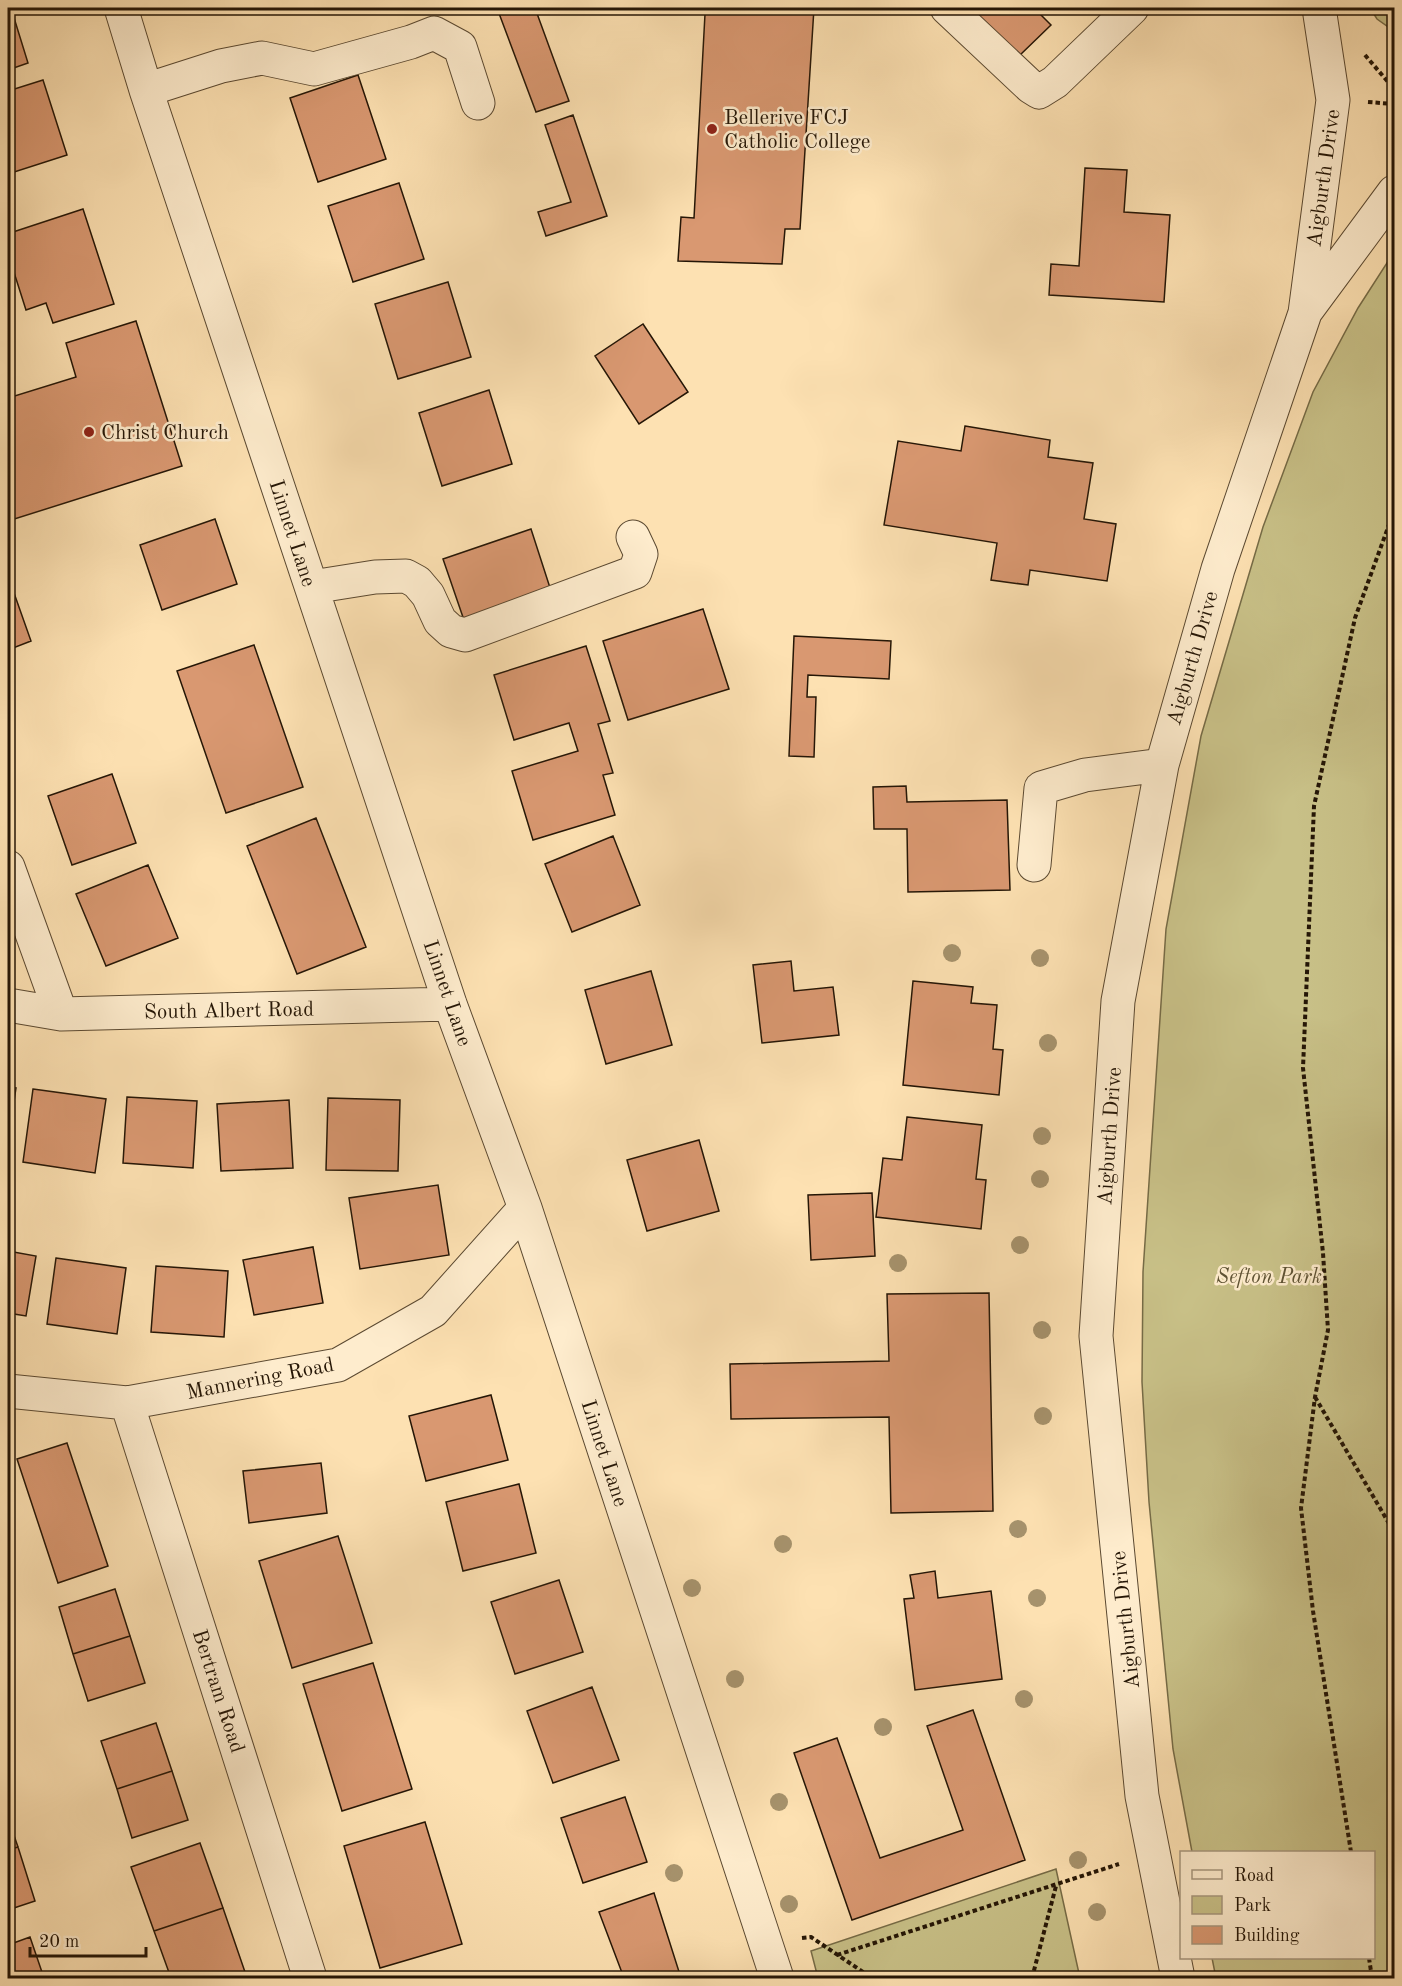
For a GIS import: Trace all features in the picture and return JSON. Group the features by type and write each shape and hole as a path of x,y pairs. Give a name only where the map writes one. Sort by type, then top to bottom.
{"street":[{"name":"Linnet Lane","path":"121,8 146,90 450,1004 525,1208 777,1978"},
{"path":"947,8 1039,92 1055,82 1132,8"},
{"name":"Aigburth Drive","path":"1179,1978 1142,1796 1096,1336 1118,1001 1162,765 1218,569 1305,313 1334,100 1319,8"},
{"path":"146,90 221,66 262,58 314,69 411,42 434,33 460,47 478,103"},
{"name":"Aigburth Drive","path":"1305,313 1395,192"},
{"path":"312,587 406,576 417,582 428,595 440,621 451,631 465,635 635,573 641,554 633,537"},
{"path":"1034,865 1041,788 1085,775 1162,765"},
{"path":"8,867 62,1014"},
{"name":"South Albert Road","path":"8,1005 62,1014 450,1004"},
{"name":"Mannering Road","path":"8,1391 127,1403 338,1365 433,1311 525,1208"},
{"name":"Bertram Road","path":"127,1403 310,1978"}],"path":[{"path":"1351,1851 1313,1611 1301,1508 1315,1397 1328,1330 1323,1254 1303,1068 1314,806 1355,618 1395,511"},
{"path":"1315,1397 1395,1532"},
{"path":"837,1955 1153,1852"},
{"path":"1032,1978 1056,1885"},
{"path":"765,1942 811,1937 872,1978"},
{"path":"1369,1959 1372,1978"}],"green space":[{"path":"1370,8 1394,8 1394,31 1377,19"},
{"name":"Sefton Park","path":"1394,252 1394,1978 1216,1978 1212,1959 1375,1959 1375,1851 1192,1851 1173,1749 1149,1502 1142,1382 1143,1272 1166,929 1201,736 1263,527 1313,392 1358,308"},
{"path":"1056,1869 1080,1978 818,1978 811,1951"}],"building":[{"path":"8,8 11,8 28,63 8,70"},
{"path":"497,8 535,8 569,101 536,112"},
{"path":"606,8 814,8 800,229 785,229 782,264 678,261 681,217 694,218 705,14"},
{"path":"971,8 1034,8 1051,25 1019,56"},
{"path":"358,75 386,159 318,182 290,98"},
{"path":"43,80 67,155 8,174 8,91"},
{"path":"573,115 607,216 546,236 538,212 571,202 545,125"},
{"path":"1085,168 1127,170 1124,212 1170,215 1164,302 1049,295 1051,264 1079,266"},
{"path":"399,183 424,259 353,282 328,206"},
{"path":"83,209 114,304 53,323 46,303 26,310 12,266 8,268 8,225 10,233"},
{"path":"448,282 471,357 398,379 375,304"},
{"name":"Christ Church","path":"136,321 182,466 8,521 8,398 76,377 66,343"},
{"path":"643,324 688,392 639,424 595,356"},
{"path":"489,390 512,464 442,486 419,413"},
{"path":"965,426 1050,440 1048,457 1093,463 1084,519 1116,524 1107,581 1030,570 1028,585 991,580 997,543 884,525 898,441 961,451"},
{"path":"215,519 237,584 162,610 140,545"},
{"path":"531,529 553,597 466,626 443,559"},
{"path":"8,576 31,641 8,650"},
{"path":"703,609 729,689 628,720 603,641"},
{"path":"794,636 891,641 889,679 808,675 807,697 816,697 814,757 789,756"},
{"path":"254,645 303,787 226,813 177,671"},
{"path":"586,646 610,721 598,724 613,773 603,775 615,815 533,840 512,771 578,751 569,723 514,740 494,675"},
{"path":"112,774 136,843 72,865 48,796"},
{"path":"906,786 907,802 1007,800 1010,890 908,892 907,829 874,829 873,787"},
{"path":"316,818 366,947 297,974 247,846"},
{"path":"613,836 640,905 572,932 545,864"},
{"path":"148,865 178,938 106,966 76,894"},
{"path":"791,961 794,991 833,987 839,1035 762,1043 753,965"},
{"path":"651,971 672,1045 606,1064 585,990"},
{"path":"913,981 973,987 971,1003 997,1005 993,1049 1003,1050 999,1095 903,1085"},
{"path":"8,1087 16,1088 8,1141"},
{"path":"33,1089 106,1099 95,1173 23,1162"},
{"path":"127,1097 197,1101 193,1168 123,1163"},
{"path":"328,1098 400,1100 398,1171 326,1170"},
{"path":"289,1100 293,1168 221,1171 217,1104"},
{"path":"907,1117 982,1125 976,1179 986,1180 981,1229 876,1217 883,1158 902,1160"},
{"path":"699,1140 719,1211 647,1231 627,1160"},
{"path":"438,1185 449,1255 360,1269 349,1198"},
{"path":"872,1193 875,1256 811,1260 808,1195"},
{"path":"313,1247 323,1303 254,1315 243,1260"},
{"path":"8,1251 36,1256 26,1316 8,1313"},
{"path":"56,1258 126,1268 117,1334 47,1324"},
{"path":"156,1266 228,1271 224,1337 151,1332"},
{"path":"989,1293 993,1511 891,1513 889,1417 731,1419 730,1364 889,1361 887,1294"},
{"path":"491,1395 508,1460 426,1481 409,1416"},
{"path":"67,1443 108,1566 58,1583 17,1459"},
{"path":"321,1463 327,1513 249,1523 243,1471"},
{"path":"519,1484 536,1553 463,1571 446,1502"},
{"path":"338,1536 372,1643 292,1668 259,1561"},
{"path":"935,1571 938,1598 991,1591 1002,1679 915,1690 904,1599 914,1598 910,1575"},
{"path":"559,1580 583,1652 515,1674 491,1602"},
{"path":"115,1589 130,1636 73,1654 59,1607"},
{"path":"130,1636 145,1683 88,1701 73,1654"},
{"path":"373,1663 412,1789 342,1811 303,1684"},
{"path":"592,1687 619,1760 553,1783 527,1711"},
{"path":"973,1710 1025,1860 852,1920 794,1753 837,1738 880,1858 963,1830 927,1726"},
{"path":"156,1723 172,1771 117,1789 101,1741"},
{"path":"172,1771 188,1820 132,1838 117,1789"},
{"path":"625,1797 647,1862 583,1883 561,1818"},
{"path":"8,1818 18,1847 8,1850"},
{"path":"425,1822 462,1944 380,1968 344,1846"},
{"path":"200,1843 223,1908 154,1931 131,1867"},
{"path":"18,1847 35,1901 8,1910 8,1850"},
{"path":"654,1893 681,1978 624,1978 599,1912"},
{"path":"223,1908 245,1972 227,1978 171,1978 154,1931"},
{"path":"30,1937 44,1978 8,1978 8,1945"}],"place":[{"name":"Bellerive FCJ Catholic College","path":"712,129"},
{"name":"Christ Church","path":"89,432"}]}
